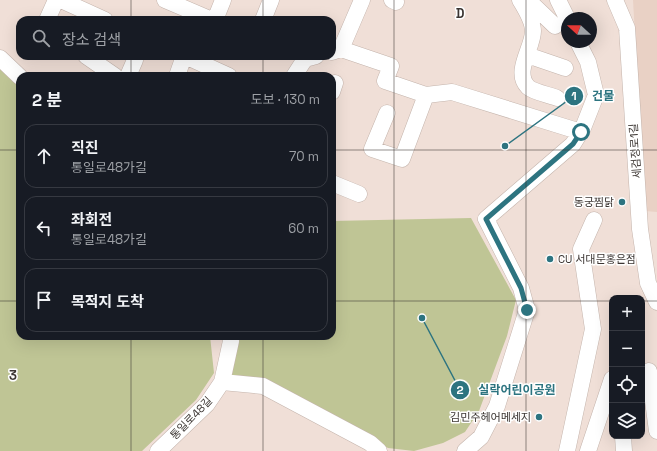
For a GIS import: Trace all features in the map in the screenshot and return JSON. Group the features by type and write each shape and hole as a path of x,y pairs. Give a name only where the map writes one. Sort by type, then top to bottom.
{"street":[{"path":"50,16 62,0 96,16"},
{"path":"217,16 223,0"},
{"path":"265,16 271,0"},
{"path":"362,0 337,50 391,66 385,81 426,95 452,92 581,132"},
{"path":"520,0 527,11 533,30 527,55 522,66 524,81 529,88 557,98"},
{"path":"523,0 561,22"},
{"path":"558,0 561,22"},
{"name":"세검정로1길","path":"615,0 627,28 640,229 648,283 657,302"},
{"path":"173,2 203,16"},
{"path":"465,451 481,437 497,406 527,310 521,288 486,219 573,144 581,132 596,95 588,62 581,48"},
{"path":"527,55 565,68"},
{"path":"0,58 16,73"},
{"path":"95,60 109,72"},
{"path":"130,72 135,60"},
{"path":"179,72 183,60"},
{"path":"194,60 220,72"},
{"path":"297,72 304,60"},
{"path":"387,113 372,149 402,159 426,95"},
{"path":"336,185 359,194"},
{"path":"567,451 593,330 581,249 594,220"},
{"name":"통일로48길","path":"158,451 207,404 222,382 232,340"},
{"path":"649,371 656,422"},
{"path":"222,382 263,386 370,443 379,451"},
{"path":"588,451 609,388"},
{"path":"623,439 624,451"}],"shaded area":[{"path":"633,0 657,0 657,212 645,211"}],"green space":[{"path":"0,66 16,81 16,340 210,340 214,373 196,400 142,451 0,451"},
{"path":"471,218 516,300 507,336 479,411 465,432 443,443 414,451 388,448 330,415 231,381 237,345 236,340 336,340 336,221"}],"place":[{"name":"건물","path":"505,146"},
{"name":"동궁찜닭","path":"622,202"},
{"name":"CU 서대문홍은점","path":"550,259"},
{"name":"실락어린이공원","path":"422,318"},
{"name":"김민주헤어메세지","path":"539,417"}],"route":[{"path":"527,310 521,288 486,219 573,144 581,132"}]}
